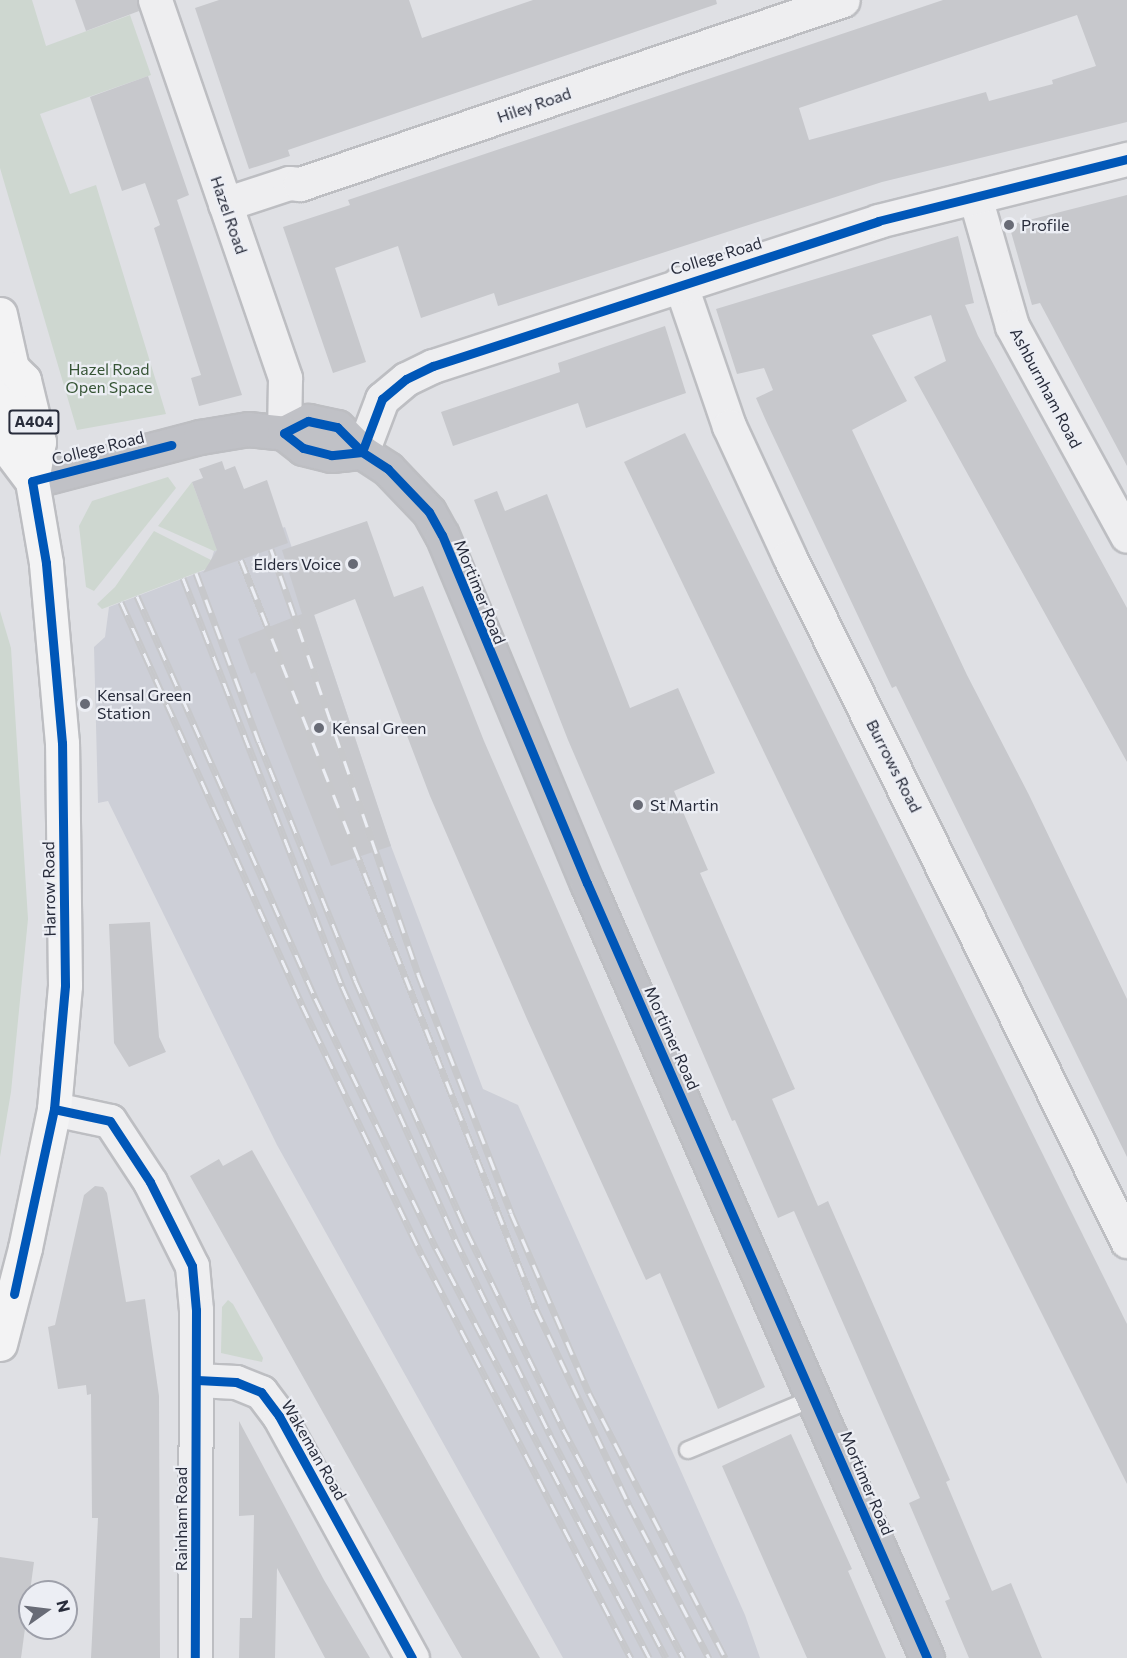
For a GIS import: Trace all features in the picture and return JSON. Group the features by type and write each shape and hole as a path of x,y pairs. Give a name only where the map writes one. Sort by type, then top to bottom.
{"main road":[{"name":"Harrow Road","path":"0,314 12,368 24,380 39,442 32,481 46,563 62,743 65,985 54,1109 25,1248 0,1344"},
{"name":"A404","path":"0,400 12,368"},
{"name":"Harrow Road","path":"0,409 7,448 32,481"},
{"name":"College Road","path":"32,481 200,437 248,429 284,433 308,421 337,427 362,452"},
{"name":"Mortimer Road","path":"362,452 388,469 419,501 442,535 582,873 927,1658"}],"street":[{"name":"Hazel Road","path":"155,0 285,378 284,433"},
{"name":"Hiley Road","path":"225,204 289,183 300,184 843,0"},
{"name":"College Road","path":"362,452 382,399 406,379 477,350 878,221 1127,159"},
{"name":"Ashburnham Road","path":"975,197 1012,326 1127,536"},
{"name":"Burrows Road","path":"680,283 729,426 779,534 1127,1241"},
{"path":"54,1109 110,1121 150,1182 192,1266 197,1380"},
{"name":"Rainham Road","path":"195,1658 197,1380"},
{"name":"Wakeman Road","path":"197,1380 236,1382 261,1392 279,1416 412,1658"}],"lane":[{"path":"688,1450 814,1398"}],"shaded area":[{"path":"285,527 391,846 483,1089 518,1105 745,1615 760,1658 563,1658 277,1145 108,801 98,803 94,647 105,637 109,607 213,567 210,564 214,551"}],"green space":[{"name":"Hazel Road Open Space","path":"0,0 32,0 46,46 130,15 151,75 40,114 70,194 96,185 166,414 77,430 0,168"},
{"path":"168,477 176,488 94,591 86,587 79,526 92,501"},
{"path":"192,482 212,536 224,548 214,551 158,526"},
{"path":"154,531 211,560 214,566 102,609 97,604 115,587"},
{"path":"0,611 11,648 28,919 11,1092 0,1157"},
{"path":"228,1300 233,1304 263,1358 262,1362 221,1353 222,1307"}],"building":[{"path":"75,0 137,0 139,11 86,31"},
{"path":"219,0 409,0 422,38 533,0 716,0 717,4 288,150 290,156 249,169 195,8"},
{"path":"943,0 1127,0 1127,122 882,182 498,306 494,293 421,318 398,246 335,268 366,362 333,373 283,227 350,205 348,200","holes":["1077,15 1096,66 1052,80 1053,84 989,101 986,92 809,140 799,108"]},
{"path":"148,76 189,195 177,200 242,395 199,406 191,378 201,375 154,228 160,225 145,183 122,191 90,97"},
{"path":"1127,195 1127,466 1040,303 1032,305 1009,225"},
{"path":"958,236 974,303 965,305 978,336 1127,608 1127,762 914,377 946,361 931,315 872,335 907,401 852,430 967,675 1029,795 1127,999 1127,1157 896,686 892,688 767,423 756,398 773,390 764,368 737,374 716,309"},
{"path":"665,326 686,393 586,428 578,403 453,446 441,412 560,372 558,363"},
{"path":"685,433 1127,1324 1127,1484 846,922 624,462"},
{"path":"222,461 225,470 235,466 244,489 267,480 288,543 203,573 217,550 192,482 203,478 199,469"},
{"path":"497,491 505,511 547,494 630,708 678,688 715,773 674,791 708,870 700,873 795,1089 772,1099 818,1206 828,1201 950,1480 946,1482 992,1591 1011,1583 1042,1658 969,1658 945,1601 950,1599 909,1503 920,1498 794,1211 778,1218 735,1120 732,1121 568,740 474,500"},
{"path":"367,521 394,597 423,586 484,741 765,1387 718,1409 660,1273 646,1280 527,1019 430,796 355,599 314,615 391,846 331,866 255,672 251,674 238,639 302,614 282,550"},
{"path":"150,922 159,1037 166,1052 129,1067 114,1043 109,924"},
{"path":"252,1150 540,1658 462,1658 420,1585 190,1176 219,1159 223,1166"},
{"path":"95,1186 103,1187 107,1193 126,1302 145,1299 159,1396 160,1658 91,1658 98,1518 92,1518 91,1394 87,1395 86,1385 58,1389 48,1327 55,1325 84,1195"},
{"path":"239,1421 324,1580 370,1658 325,1658 277,1568 275,1658 239,1658 240,1618 252,1618 254,1515 239,1516"},
{"path":"791,1434 852,1569 848,1571 886,1658 807,1658 722,1466"},
{"path":"0,1557 34,1562 32,1580 18,1580 18,1640 23,1640 21,1658 0,1658"}],"railway":[{"path":"271,549 418,974 511,1213 589,1393 725,1658"},
{"path":"241,560 536,1309 629,1505 709,1658"},
{"path":"196,573 259,742 355,980 467,1232 563,1429 683,1658"},
{"path":"183,578 342,986 455,1239 550,1435 666,1658"},
{"path":"137,596 315,998 436,1248 649,1658"},
{"path":"121,602 302,1005 422,1255 631,1658"}],"cycle path":[{"path":"362,452 382,399 406,379 433,366 878,221 1127,159"},
{"path":"362,452 331,455 303,448 284,433 308,421 337,427 362,452 388,469 429,512 442,535 587,883 927,1658"},
{"path":"14,1294 54,1109 65,985 62,743 46,563 32,481 171,445"},
{"path":"54,1109 110,1121 150,1182 192,1266 196,1310 195,1658"},
{"path":"197,1380 236,1382 261,1392 279,1416 412,1658"}],"place":[{"name":"Profile","path":"1009,225"},
{"name":"Elders Voice","path":"353,564"},
{"name":"Kensal Green Station","path":"85,704"},
{"name":"Kensal Green","path":"319,728"},
{"name":"St Martin","path":"638,805"}]}
